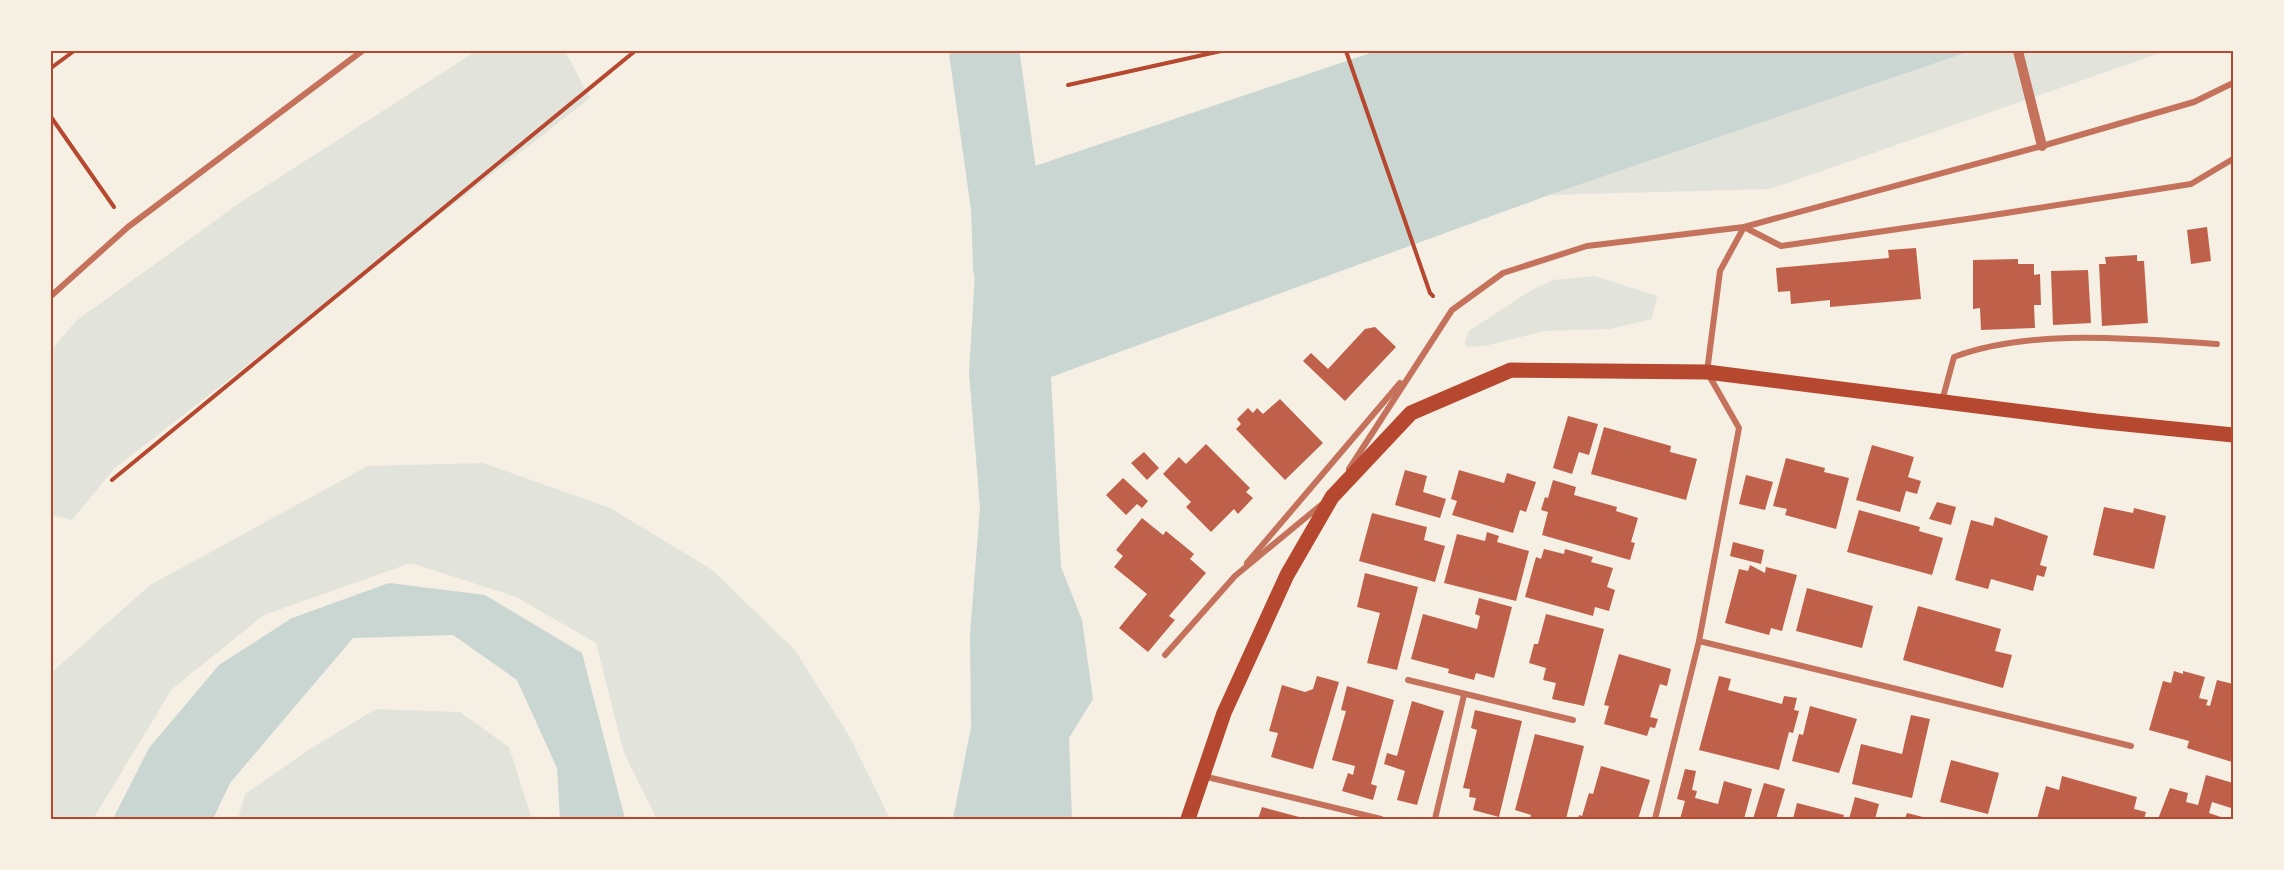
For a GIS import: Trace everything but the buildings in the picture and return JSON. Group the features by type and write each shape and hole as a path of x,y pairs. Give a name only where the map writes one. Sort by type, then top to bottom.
{"main road":[{"path":"1188,819 1224,713 1287,575 1332,497 1411,413 1511,370 1707,372 1941,402 2233,435"}],"street":[{"path":"51,296 128,227 362,51"},
{"path":"2018,51 2042,146"},
{"path":"1235,576 1332,497 1452,310 1503,273 1587,246 1744,226 2042,146 2194,102 2233,83"},
{"path":"1744,226 1781,246 2191,184 2233,159"},
{"path":"1655,819 1699,641 1739,428 1707,372 1720,271 1744,226"},
{"path":"1941,402 1954,357 1983,346 2104,336 2217,344"},
{"path":"1165,655 1416,365"},
{"path":"1699,641 2131,746"},
{"path":"1408,680 1573,720"},
{"path":"1435,819 1464,694"},
{"path":"1202,776 1381,819"}],"path":[{"path":"51,68 74,51"},
{"path":"112,480 635,51"},
{"path":"1068,85 1221,51"},
{"path":"1347,51 1430,293"},
{"path":"51,117 128,227"}],"shaded area":[{"path":"476,51 565,51 590,98 114,469 72,520 51,515 51,350 76,321 241,202"},
{"path":"1376,51 1971,51 1549,195 1051,377 1061,567 1082,620 1093,699 1069,738 1072,819 953,819 971,727 970,634 980,508 969,372 981,175 1032,167"},
{"path":"1971,51 2166,51 1770,189 1549,195"},
{"path":"1595,276 1657,296 1652,319 1610,329 1545,331 1485,346 1467,347 1465,342 1469,331 1530,291 1553,280"},
{"path":"483,463 610,508 711,569 795,650 851,739 890,819 657,819 624,753 596,643 516,597 411,563 264,615 172,689 93,819 51,819 51,673 150,585 368,466"},
{"path":"389,583 485,595 582,653 625,819 560,819 557,768 517,680 453,635 353,638 230,783 213,819 113,819 149,748 219,665 292,618"},
{"path":"376,709 460,712 509,747 532,819 238,819 245,794 310,749"}],"waterway":[{"path":"984,51 1006,207 1008,267"}]}
